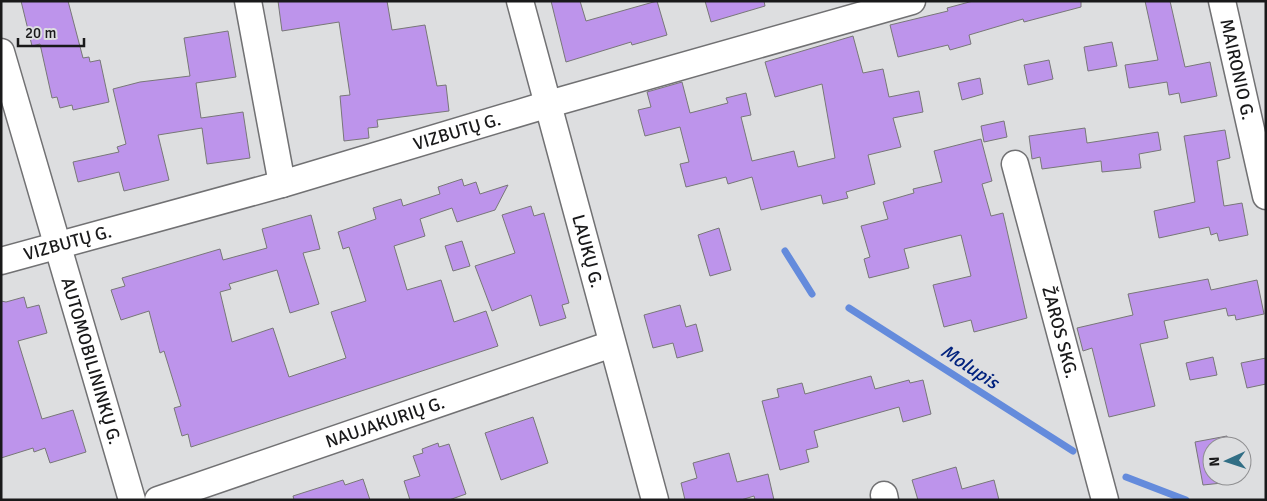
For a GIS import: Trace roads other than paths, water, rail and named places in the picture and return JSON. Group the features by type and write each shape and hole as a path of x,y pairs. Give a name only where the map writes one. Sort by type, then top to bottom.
{"street":[{"path":"248,1 282,184"},
{"name":"LAUKŲ G.","path":"520,1 655,500"},
{"name":"VIZBUTŲ G.","path":"1,261 282,184 549,104 912,1"},
{"name":"MAIRONIO G.","path":"1222,1 1256,106 1266,196"},
{"name":"AUTOMOBILININKŲ G.","path":"1,52 132,500"},
{"name":"ŽAROS SKG.","path":"1015,164 1104,500"},
{"name":"NAUJAKURIŲ G.","path":"158,500 612,344"}],"waterway":[{"name":"Molupis","path":"785,251 812,294"},
{"name":"Molupis","path":"849,308 1073,451"},
{"name":"Molupis","path":"1126,477 1186,500"}]}
